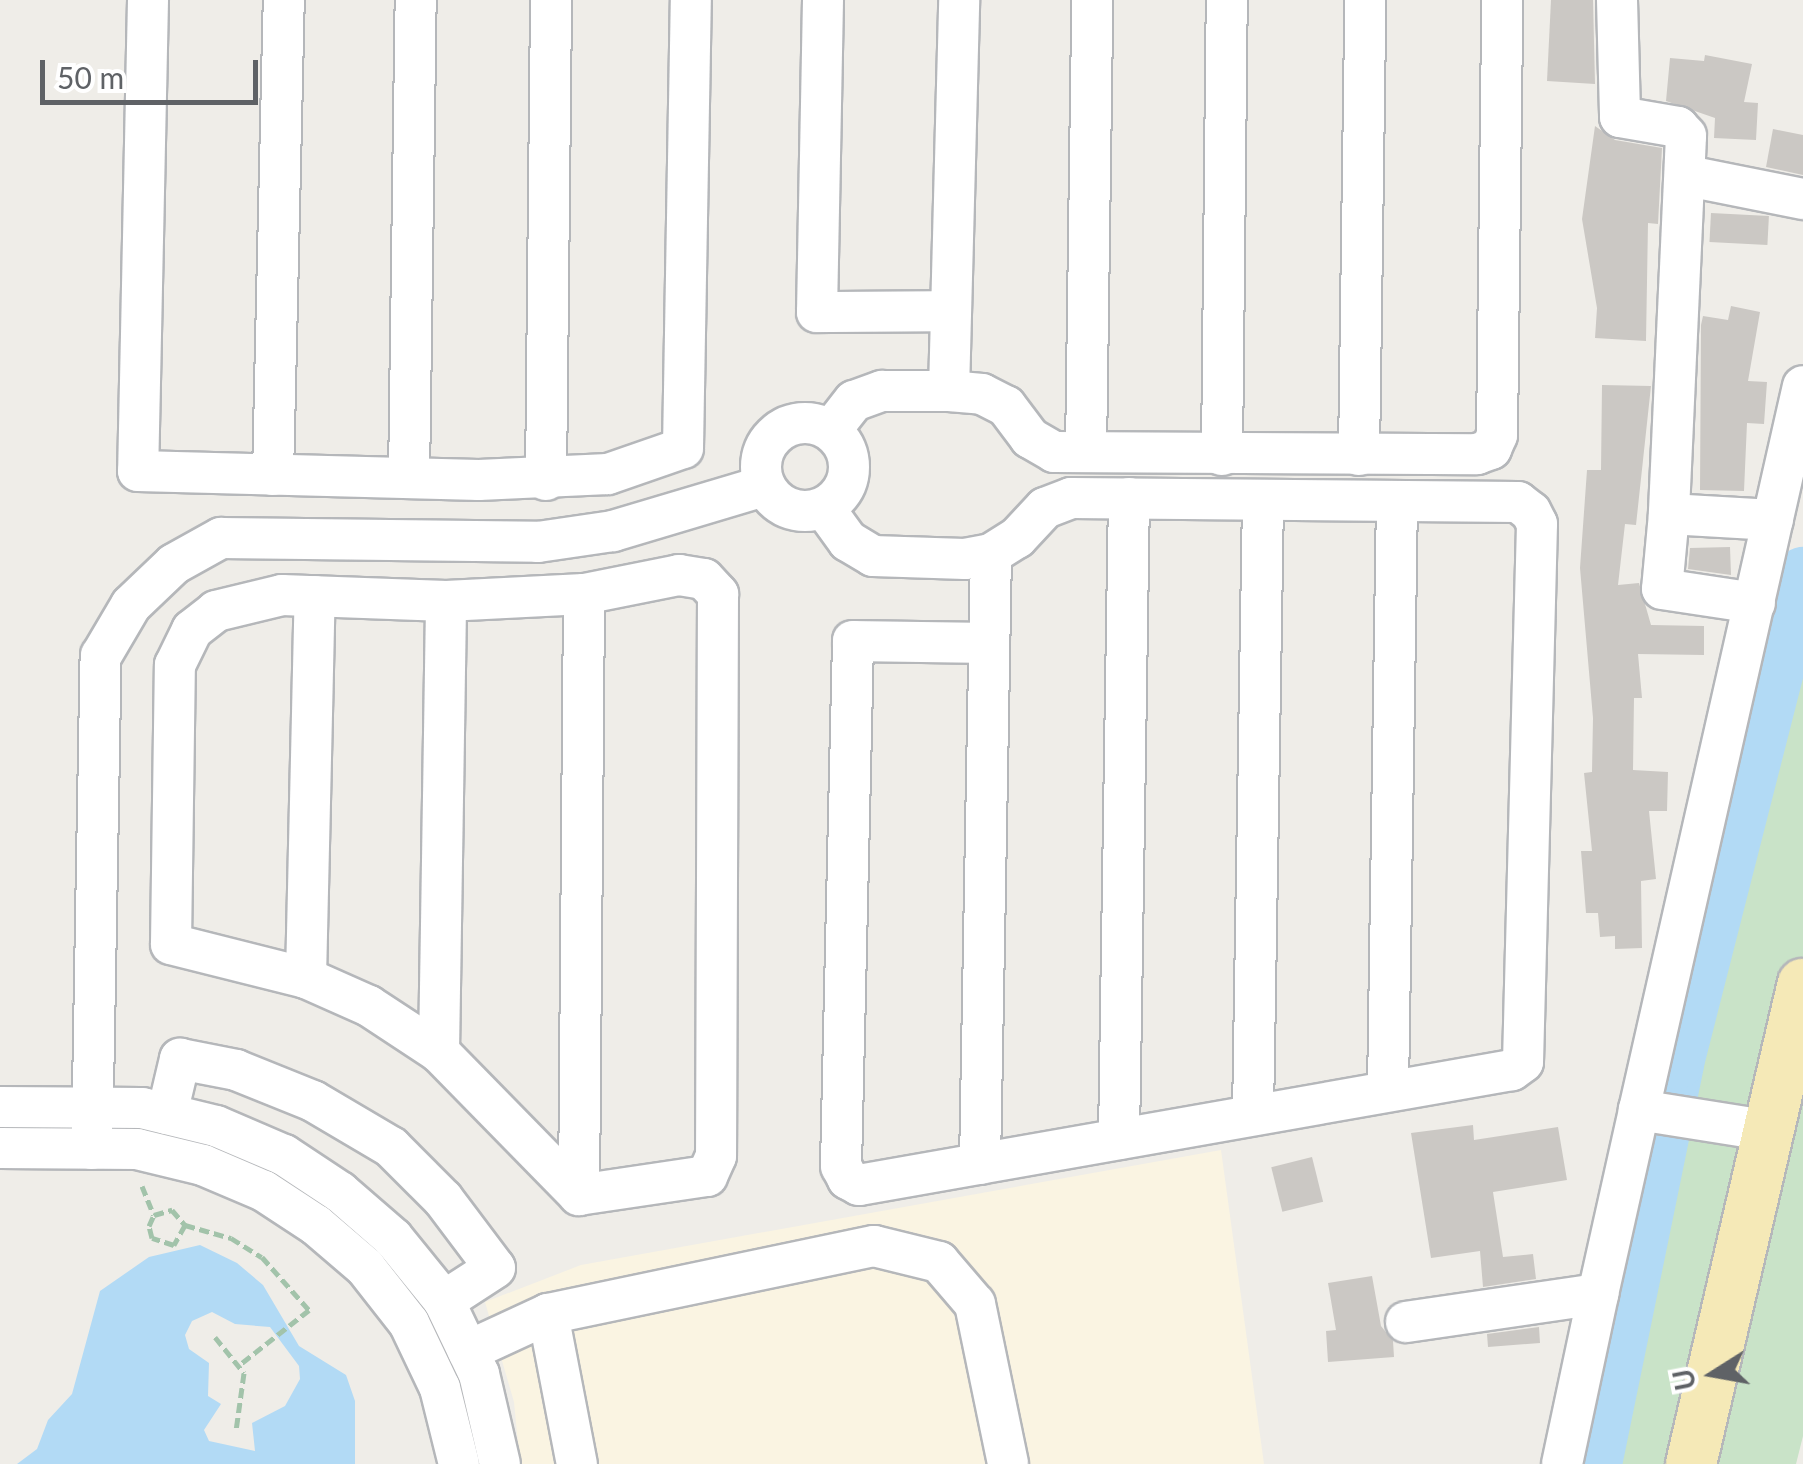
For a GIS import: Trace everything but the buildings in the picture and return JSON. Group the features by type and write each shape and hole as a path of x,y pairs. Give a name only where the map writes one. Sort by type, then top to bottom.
{"main road":[{"path":"1691,1464 1803,984"}],"street":[{"path":"148,0 138,471 480,480 546,480 608,474 682,448 690,0"},
{"path":"272,474 284,0"},
{"path":"409,478 416,0"},
{"path":"546,480 551,0"},
{"path":"823,0 817,312 951,311"},
{"path":"948,391 959,0"},
{"path":"1086,452 1092,0"},
{"path":"1222,455 1227,0"},
{"path":"1360,455 1365,0"},
{"path":"831,430 854,401 882,390 948,391 982,394 1006,406 1030,438 1054,452 1360,455 1477,454 1491,449 1496,435 1502,0"},
{"path":"1617,0 1620,117 1681,129 1688,176 1676,303 1669,514 1662,588 1755,604"},
{"path":"1688,176 1803,200"},
{"path":"1562,1464 1598,1294 1645,1111 1803,386"},
{"path":"809,422 831,430 846,448 850,471 842,493 824,508 801,512 780,504 764,486 760,463 768,441 786,426 809,422"},
{"path":"476,541 480,480"},
{"path":"92,1149 102,656 131,606 174,564 222,538 538,542 613,531 764,486"},
{"path":"824,508 848,541 872,556 990,554 1018,538 1046,508 1071,498 1518,502 1538,524 1528,1050 1512,1070 859,1185 841,1166 853,641 989,642"},
{"path":"1118,1139 1129,498"},
{"path":"1254,1115 1263,500"},
{"path":"1388,1091 1398,501"},
{"path":"1669,514 1774,520"},
{"path":"377,597 378,537"},
{"path":"980,1164 990,554"},
{"path":"679,575 704,580 718,594 716,1137 707,1176 579,1195 439,1052 370,1006 306,978 170,944 176,665 192,630 216,611 249,600 315,596 446,601 584,594 679,575"},
{"path":"579,1195 584,594"},
{"path":"306,978 315,596"},
{"path":"439,1052 446,601"},
{"path":"167,1114 180,1058 236,1070 298,1095 391,1147 443,1199 495,1268 444,1301"},
{"path":"0,1107 167,1114 284,1155 340,1192 394,1238 444,1301 468,1351 500,1464"},
{"path":"1645,1111 1771,1131"},
{"path":"0,1148 137,1149 203,1165 264,1191 352,1256 409,1323 440,1388 460,1464"},
{"path":"468,1351 548,1314 874,1246 939,1262 975,1304 1008,1464"},
{"path":"1406,1322 1598,1294"},
{"path":"548,1314 577,1464"}],"path":[{"path":"185,1225 183,1237 162,1246 149,1226 162,1210 172,1210 185,1225 231,1238 262,1258 309,1310 238,1366"},
{"path":"215,1338 244,1374 236,1431"}],"shaded area":[{"path":"1221,1150 1264,1464 520,1464 514,1402 485,1302 581,1265"}],"green space":[{"path":"1803,607 1803,1436 1796,1464 1609,1464"}],"water":[{"path":"200,1245 237,1263 263,1285 299,1346 346,1375 355,1401 355,1464 17,1464 37,1449 48,1420 72,1394 100,1291 149,1257","holes":["212,1312 235,1324 270,1327 299,1366 300,1379 285,1406 252,1423 255,1451 209,1441 204,1430 221,1404 208,1396 209,1363 189,1349 185,1335 192,1321"]}],"waterway":[{"path":"1596,1464 1678,1063 1803,573"}]}
